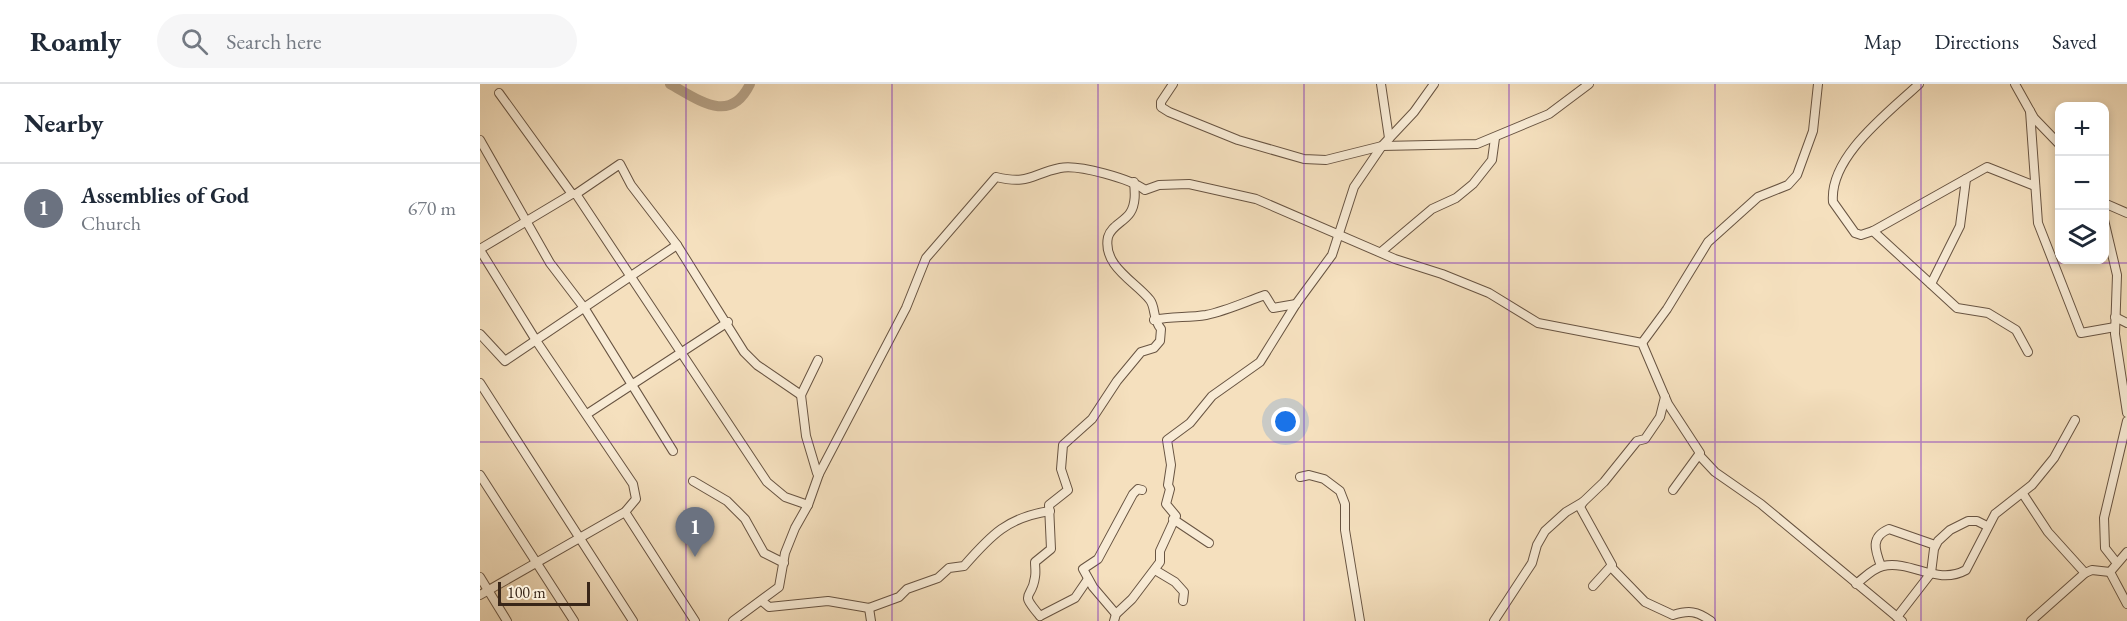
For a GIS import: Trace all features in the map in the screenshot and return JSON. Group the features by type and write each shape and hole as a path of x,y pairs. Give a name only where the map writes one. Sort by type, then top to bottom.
{"street":[{"path":"1173,84 1161,102 1161,107 1238,140 1304,159 1326,160 1382,147 1477,144 1549,114 1589,84"},
{"path":"1381,84 1389,138"},
{"path":"1142,490 1138,489 1133,494 1098,559 1083,569 1115,617 1155,570 1176,514 1166,504 1170,489 1168,485 1171,465 1167,440 1190,423 1212,396 1260,362 1296,304 1320,274 1340,234 1354,187 1382,147 1414,112 1434,84"},
{"path":"1642,343 1667,309 1708,242 1758,197 1788,184 1797,175 1813,131 1818,84"},
{"path":"1919,84 1852,150 1836,176 1832,198 1835,207 1858,235 1873,231 1990,167 2035,186"},
{"path":"2015,84 2030,111 2049,138 2055,142"},
{"path":"499,93 633,276 725,423 767,482 785,497 808,506"},
{"path":"2030,111 2035,186 2042,237 2058,280 2075,310 2079,330 2087,334 2115,322 2127,323"},
{"path":"1381,252 1432,209 1456,198 1473,184 1492,160 1495,138"},
{"path":"480,140 550,263 585,309 673,451"},
{"path":"480,595 489,592 625,512 636,500 636,490 537,342 480,249 620,164 631,185 677,245 728,322 744,352 757,365 801,395"},
{"path":"733,621 779,587 785,553 795,528 808,506 819,474 906,308 926,258 996,177 1028,180 1059,168 1083,167 1119,180 1134,182 1145,190 1166,184 1189,184 1256,199 1381,252 1489,293 1538,323 1642,343"},
{"path":"1931,284 1960,226 1966,179"},
{"path":"1088,579 1075,598 1039,618 1028,602 1026,594 1035,579 1035,562 1051,549 1049,505 1068,490 1061,469 1063,445 1092,419 1117,381 1141,352 1154,348 1160,341 1161,329 1154,320 1151,301 1117,269 1108,238 1112,230 1131,212 1135,200 1134,182"},
{"path":"2109,206 2127,213"},
{"path":"1873,231 1957,308 1983,311 2001,320 2020,335 2028,352"},
{"path":"2109,242 2118,283 2115,322 2127,413"},
{"path":"480,334 505,361 537,342 677,245"},
{"path":"1154,320 1224,310 1265,295 1273,308 1296,304"},
{"path":"587,414 728,322"},
{"path":"1642,343 1668,404 1700,451 1700,456 1715,472 1761,504 1899,619 1930,575 1935,545 1950,530 1968,521 1977,520 1988,526"},
{"path":"818,360 801,395 809,452 816,473 819,474"},
{"path":"480,383 633,621"},
{"path":"1494,621 1533,563 1537,545 1545,531 1566,512 1583,502 1608,478 1637,441 1645,439 1651,432 1663,411 1664,391"},
{"path":"1856,584 1881,566 1897,566 1942,576 1966,570 1995,514 2023,494 2054,458 2075,420"},
{"path":"2116,562 2104,548 2104,518 2127,421"},
{"path":"1674,490 1700,456"},
{"path":"480,475 574,621"},
{"path":"1300,477 1309,475 1324,479 1340,491 1345,504 1345,530 1360,621"},
{"path":"693,481 727,501 745,519 764,553 784,563"},
{"path":"2023,494 2048,532 2085,573"},
{"path":"1583,502 1580,507 1612,568 1624,582 1634,588 1644,602 1673,615 1686,610 1700,613 1711,621"},
{"path":"625,512 695,621"},
{"path":"762,601 769,607 828,601 869,608 899,597 907,589 938,578 949,568 964,566 973,553 994,535 1025,515 1050,512"},
{"path":"1173,519 1209,543"},
{"path":"1881,566 1875,549 1876,540 1879,534 1889,529 1935,545"},
{"path":"2110,572 2116,562 2127,552"},
{"path":"1593,586 1612,568"},
{"path":"1155,570 1181,587 1184,592 1183,601"},
{"path":"2031,621 2085,573 2092,570 2110,572"},
{"path":"2110,572 2127,604"},
{"path":"480,577 507,621"},
{"path":"869,608 871,621"}],"waterway":[{"path":"670,84 703,102 724,106 733,104 750,84"}],"place":[{"name":"Assemblies of God","path":"695,557"}]}
